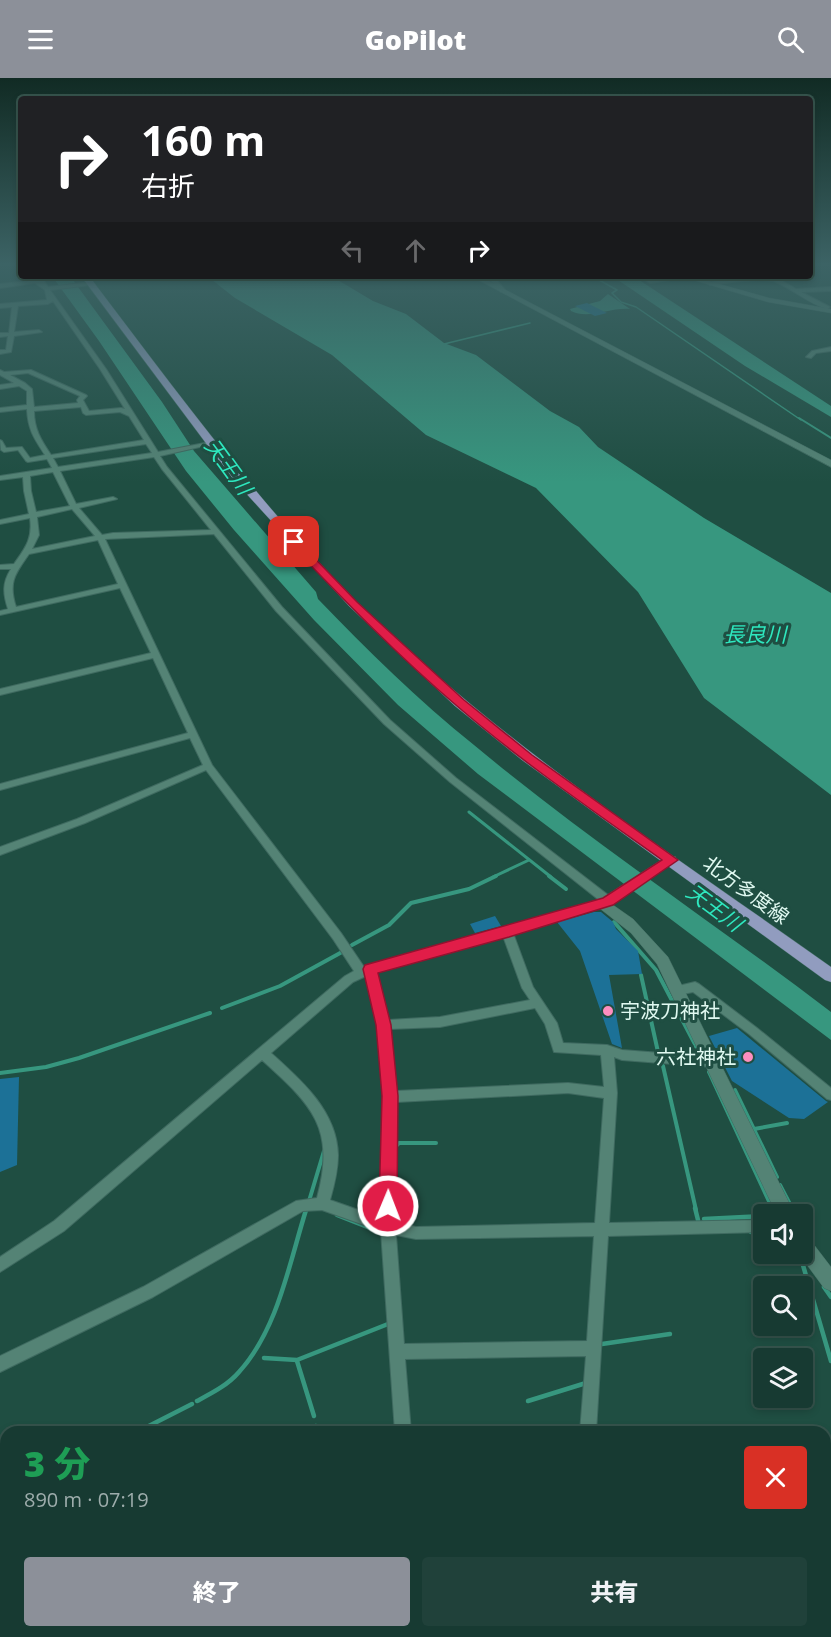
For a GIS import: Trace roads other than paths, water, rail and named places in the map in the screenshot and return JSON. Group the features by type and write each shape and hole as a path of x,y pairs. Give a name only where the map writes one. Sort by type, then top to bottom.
{"main road":[{"name":"北方多度線","path":"127,337 206,445 294,542 353,604 460,703 527,757 831,976"},
{"path":"590,337 831,464"},
{"path":"609,900 618,913 652,946 663,961 781,1204"},
{"path":"813,1258 831,1282"}],"street":[{"path":"0,352 9,351 9,337"},
{"path":"81,337 147,442 215,532 279,609 387,722 453,780 609,900"},
{"path":"809,357 814,352 831,349"},
{"path":"2,374 29,371 84,396 80,400 86,413 121,410 132,415"},
{"path":"2,374 30,390 31,423 34,433 49,456 74,507 100,537 208,766 366,971 383,1025 390,1096 387,1227 403,1426"},
{"path":"0,387 23,384"},
{"path":"0,410 81,405"},
{"path":"0,442 4,450 20,447 28,460 147,442"},
{"path":"0,478 159,455 206,445"},
{"path":"13,610 6,591 15,566 35,536 33,515 26,488 27,475"},
{"path":"0,522 113,499"},
{"path":"26,552 100,537 215,532"},
{"path":"0,567 15,566"},
{"path":"0,613 123,585"},
{"path":"0,692 155,655"},
{"path":"0,787 192,735"},
{"path":"0,851 81,821 208,766"},
{"path":"0,1265 59,1226 331,993 366,971 507,932 609,900 671,860"},
{"path":"507,932 528,988 551,1023 558,1048 607,1050 622,1055 713,1062"},
{"path":"678,990 695,987 831,1095"},
{"path":"383,1025 440,1022 538,1003"},
{"path":"588,1426 611,1093 607,1050"},
{"path":"262,1052 305,1092 328,1127 331,1142 328,1188 322,1204"},
{"path":"390,1096 568,1088 611,1093"},
{"path":"0,1364 148,1292 301,1204 322,1204 387,1227 417,1233 601,1227 753,1226"},
{"path":"397,1352 593,1348"}],"water":[{"name":"天王川","path":"96,337 114,337 194,451 316,592 318,599 374,656 453,728 517,780 831,1012 831,1040 478,774 398,705 314,620 234,530 186,471"},
{"name":"長良川","path":"301,337 436,337 444,343 476,355 550,411 579,427 598,447 704,518 831,593 831,795 704,698 638,592 536,488 426,435 332,355"},
{"path":"702,337 726,337 831,406 831,417 745,366"}],"waterway":[{"path":"444,344 474,337"},
{"path":"679,337 801,420"},
{"path":"799,418 831,438"},
{"path":"469,812 551,877"},
{"path":"493,877 529,860"},
{"path":"352,945 389,925 411,903 469,889 496,876"},
{"path":"549,876 566,889"},
{"path":"614,922 656,970 698,1050"},
{"path":"222,1008 280,986 342,952"},
{"path":"641,975 658,1052"},
{"path":"0,1073 46,1067 79,1058 210,1013"},
{"path":"656,1062 663,1066 696,1210"},
{"path":"709,1072 770,1204"},
{"path":"735,1090 777,1177"},
{"path":"754,1129 787,1123"},
{"path":"395,1147 399,1143 436,1143"},
{"path":"309,1201 324,1151"},
{"path":"780,1185 790,1204"},
{"path":"695,1208 698,1220"},
{"path":"197,1401 235,1377 264,1336 281,1295 306,1210"},
{"path":"337,1215 380,1232"},
{"path":"704,1219 753,1217"},
{"path":"803,1264 831,1361"},
{"path":"824,1287 831,1297"},
{"path":"264,1358 297,1360 388,1324"},
{"path":"602,1344 670,1334"},
{"path":"297,1361 314,1416"},
{"path":"528,1401 586,1383"},
{"path":"149,1426 192,1404"}],"place":[{"name":"宇波刀神社","path":"608,1011"},
{"name":"六社神社","path":"748,1057"}]}
